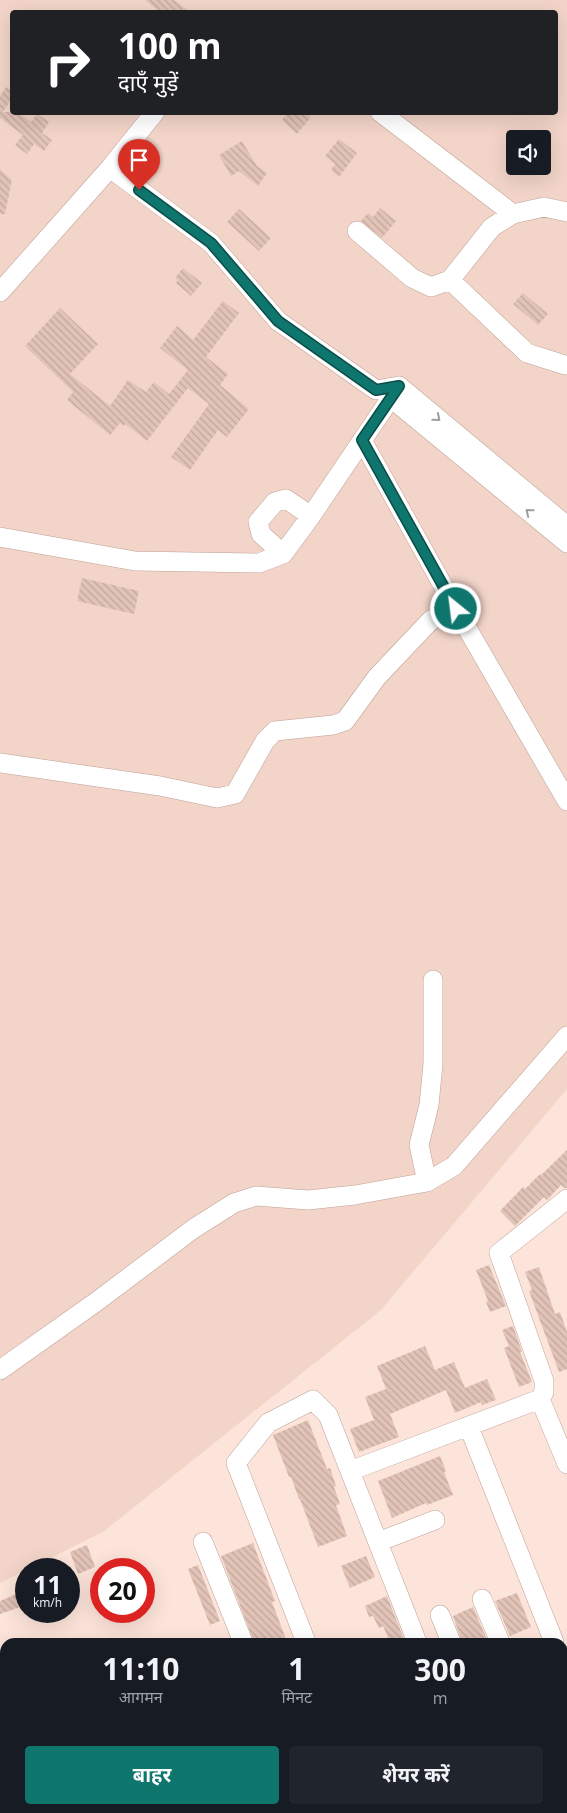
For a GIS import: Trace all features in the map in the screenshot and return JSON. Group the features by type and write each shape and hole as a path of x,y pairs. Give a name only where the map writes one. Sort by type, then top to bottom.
{"street":[{"path":"0,292 110,168 153,115"},
{"path":"384,115 513,214"},
{"path":"110,168 211,243 278,321 376,390 395,392 567,526"},
{"path":"357,231 412,278 431,287 450,280 492,227 513,214 544,206 567,212"},
{"path":"450,280 527,353 565,366"},
{"path":"0,537 135,561 259,563 283,554 395,392"},
{"path":"395,392 567,543"},
{"path":"362,440 456,609 567,801"},
{"path":"283,554 261,534 258,522 275,502 286,499 311,516"},
{"path":"0,763 160,786 217,798 235,794 265,741 275,731 333,725 345,721 377,678 431,620 456,609"},
{"path":"427,1182 419,1145 430,1097 433,1064 433,980"},
{"path":"0,1370 96,1302 193,1229 234,1203 256,1196 308,1200 355,1195 427,1182 454,1166 567,1036"},
{"path":"350,1472 540,1399 544,1392 544,1381 499,1253 567,1199"},
{"path":"540,1399 567,1464"},
{"path":"304,1638 236,1463 268,1424 313,1400 328,1415 415,1638"},
{"path":"469,1427 552,1638"},
{"path":"378,1542 435,1520"},
{"path":"203,1542 241,1638"},
{"path":"482,1599 498,1638"},
{"path":"440,1615 449,1638"}],"shaded area":[{"path":"0,0 567,0 567,1089 381,1310 103,1532 50,1558 15,1558 15,1576 0,1583"}],"building":[{"path":"145,0 174,0 188,10 158,10"},
{"path":"6,87 10,90 10,101 3,112 10,112 10,115 22,115 31,122 36,115 38,115 49,122 42,133 52,140 44,151 34,144 27,154 15,145 23,135 0,118 0,96"},
{"path":"286,115 309,115 311,117 297,134 282,120"},
{"path":"339,139 357,153 339,177 331,170 335,164 325,156"},
{"path":"242,141 257,166 267,173 258,186 239,171 231,176 219,155"},
{"path":"0,169 12,180 5,214 0,214"},
{"path":"380,208 396,221 382,238 361,221 368,213 373,217"},
{"path":"239,209 271,238 259,251 227,222"},
{"path":"183,268 202,283 191,296 176,283 178,280 175,278"},
{"path":"523,293 548,314 538,325 513,304"},
{"path":"223,301 239,313 206,357 228,374 220,385 249,409 227,437 218,430 190,470 171,457 209,404 188,388 147,441 125,424 124,426 120,423 110,435 67,400 73,392 25,346 60,308 98,344 70,374 110,406 128,380 146,392 154,382 169,394 188,370 160,348 177,326 193,340"},
{"path":"82,578 139,591 134,614 77,601"},
{"path":"567,1150 567,1188 561,1185 547,1200 544,1197 515,1226 500,1211 523,1187 525,1189"},
{"path":"489,1265 506,1306 490,1312 486,1302 488,1301 476,1270"},
{"path":"539,1267 555,1314 560,1312 567,1332 567,1369 559,1372 529,1291 532,1290 525,1272"},
{"path":"513,1326 522,1352 520,1352 532,1382 519,1387 504,1348 509,1346 502,1330"},
{"path":"425,1346 435,1370 454,1362 465,1388 487,1379 496,1400 482,1405 481,1402 455,1413 446,1390 390,1414 399,1437 359,1452 350,1429 374,1420 365,1397 386,1389 377,1366"},
{"path":"308,1420 327,1469 330,1468 340,1504 336,1505 347,1536 318,1547 273,1435"},
{"path":"440,1456 453,1495 427,1505 426,1503 392,1518 378,1481"},
{"path":"253,1543 275,1601 272,1602 286,1638 252,1638 221,1556"},
{"path":"87,1545 92,1558 90,1558 90,1569 80,1573 80,1558 72,1558 70,1552"},
{"path":"366,1556 375,1577 350,1588 341,1566"},
{"path":"198,1565 220,1621 210,1625 188,1569"},
{"path":"517,1593 531,1627 510,1636 495,1601"},
{"path":"15,1595 15,1609 0,1614 0,1601"},
{"path":"387,1596 403,1638 388,1638 383,1626 379,1628 373,1616 369,1617 365,1606"},
{"path":"473,1607 486,1638 461,1638 453,1616"}],"route":[{"path":"139,190 211,243 278,321 376,390 399,386 362,440 456,609"}]}
